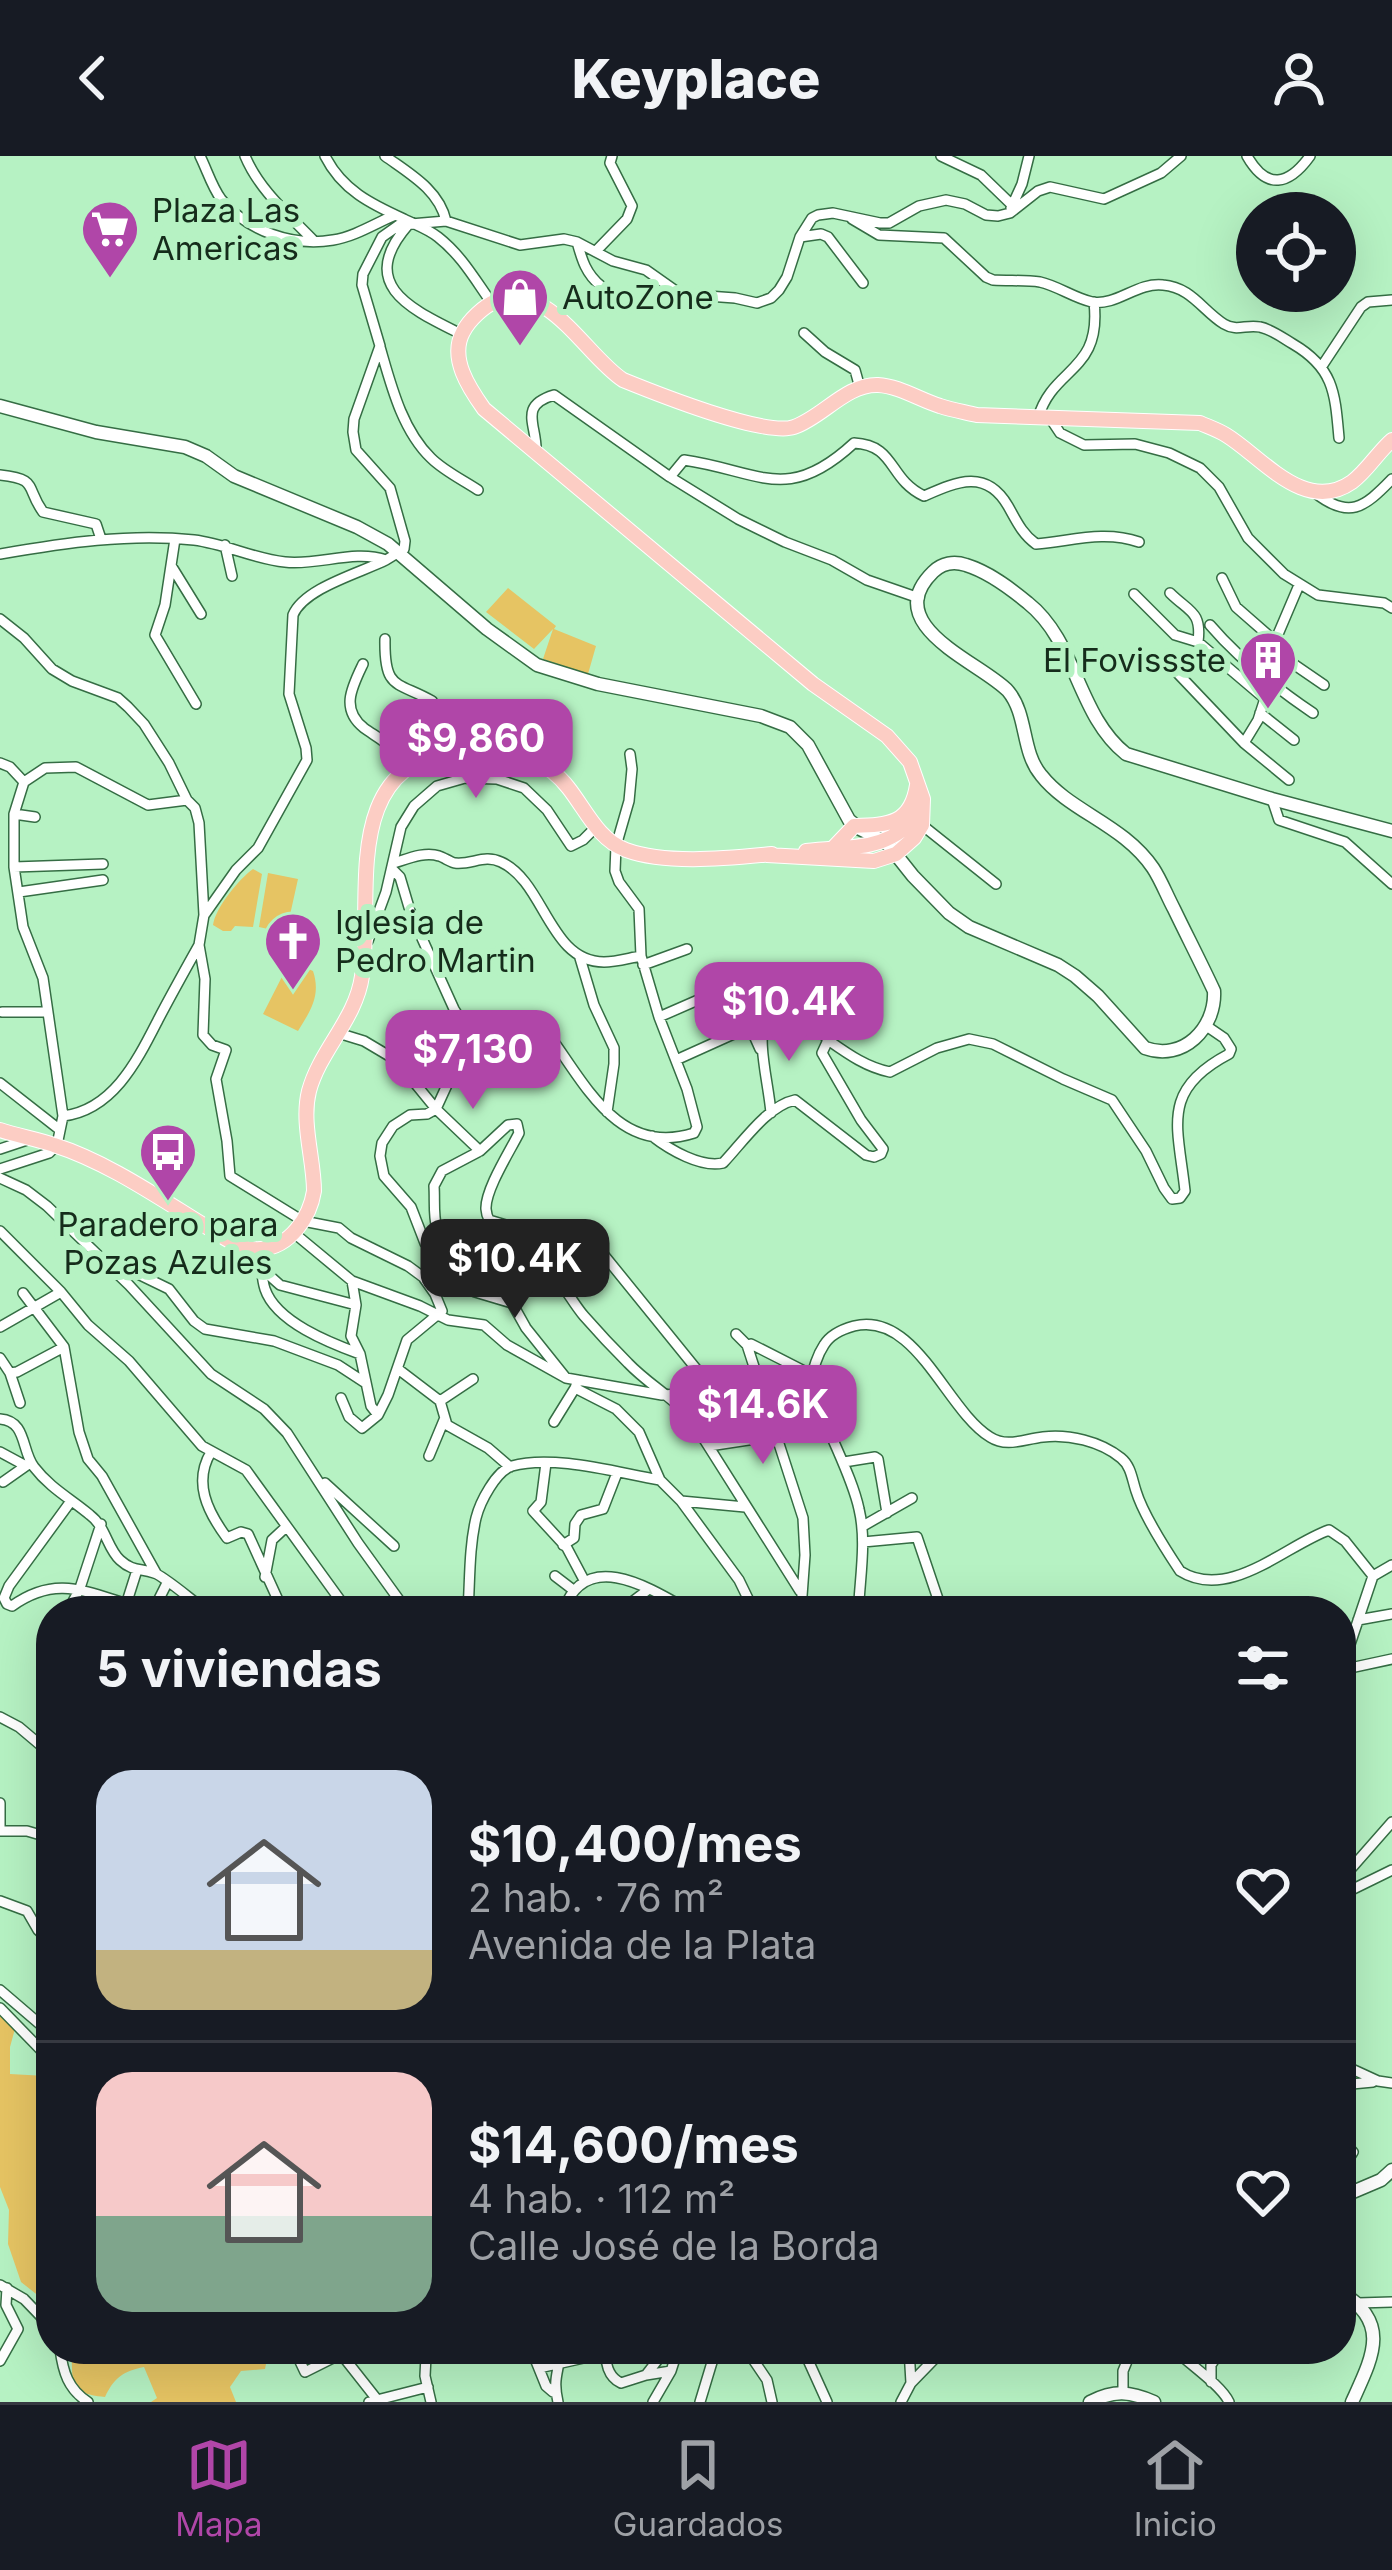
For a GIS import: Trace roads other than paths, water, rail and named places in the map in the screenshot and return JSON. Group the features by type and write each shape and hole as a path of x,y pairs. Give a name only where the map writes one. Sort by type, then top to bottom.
{"main road":[{"path":"0,1130 30,1139 58,1138 242,1246 261,1250 298,1227 314,1191 308,1096 360,987 365,859 373,822 389,789 428,756 476,748 522,755 553,772 616,846 640,854 874,861 914,838 922,819 918,780 910,762 887,736 813,683 484,409 458,358 461,334 491,302 508,297 547,307 623,380 782,429 860,388 877,386 977,415 1200,424 1224,433 1291,483 1314,492 1336,490 1353,481 1392,440"},
{"path":"0,406 96,432 195,450 234,476 357,526 388,544 393,557 537,665 598,684 761,716 790,728 808,745 854,826 891,848 949,913 969,927 1058,965 1097,996 1145,1048 1166,1053 1182,1048 1205,1025 1215,1005 1214,991 1154,868 1117,830 1042,777 1031,760 1011,695 942,645 925,625 919,598 938,567 954,562 970,565 1032,605 1050,625 1096,724 1126,754 1392,831"},
{"path":"831,848 854,826 879,826 904,815 918,780"},
{"path":"767,855 891,848"},
{"path":"1356,2191 1392,2170"},
{"path":"1352,2402 1371,2360 1375,2336 1369,2316 1358,2303"},
{"path":"1090,2402 1123,2391 1154,2402"}],"street":[{"path":"200,156 218,196 239,217 280,237 338,240 395,215"},
{"path":"245,156 274,200 314,241"},
{"path":"325,156 333,172 355,193 436,235 457,254 491,302"},
{"path":"386,156 422,182 442,205 446,221"},
{"path":"596,251 632,206 610,163 612,156"},
{"path":"941,156 981,175 1011,209"},
{"path":"1011,209 1029,156"},
{"path":"478,490 434,462 419,444 403,415 362,286 363,274 382,237 399,225 446,221 520,245 564,239 657,275 680,295 757,303 779,290 800,237 818,214 880,224 946,200 998,216 1050,187 1104,200 1161,173 1180,156"},
{"path":"1246,156 1266,177 1283,181 1297,174 1310,156"},
{"path":"850,217 879,235 944,238 993,280 1043,283 1094,302 1113,300 1148,285 1170,286 1190,295 1234,329 1267,329 1322,366 1335,398 1339,438"},
{"path":"413,225 394,241 387,278 407,305 461,334"},
{"path":"800,237 828,237 862,283"},
{"path":"577,242 584,265 601,286"},
{"path":"1322,366 1361,308 1368,302 1392,299"},
{"path":"1094,302 1090,348 1081,363 1047,394 1044,418 1084,445 1135,444 1200,468 1220,487 1248,538 1299,585 1318,595 1392,608"},
{"path":"804,333 855,370 860,388"},
{"path":"204,915 257,848 313,758 289,694 293,615 302,600 404,549 390,488 356,450 353,432 380,346"},
{"path":"536,454 532,410 539,400 554,395 738,519 867,580 919,598"},
{"path":"670,477 684,460 791,480 817,472 854,443 871,444 880,448 910,489 924,496 965,480 995,490 1026,537 1036,544 1098,536 1139,542"},
{"path":"0,476 28,482 43,512 96,524 100,539"},
{"path":"1314,492 1329,504 1349,509 1365,504 1392,479"},
{"path":"0,554 100,539 175,539 225,545 283,562 393,557"},
{"path":"175,539 165,604 154,635 196,704"},
{"path":"225,545 232,576"},
{"path":"172,566 201,614"},
{"path":"1222,578 1236,607 1276,641 1289,661 1324,686"},
{"path":"1244,742 1260,713 1276,641 1299,585"},
{"path":"1170,593 1196,614 1198,642"},
{"path":"1133,594 1174,635 1198,642 1264,698"},
{"path":"0,619 52,669 128,707 157,743 195,808 204,915 199,945 205,979 203,1035 226,1050 217,1079 230,1176 298,1227 352,1282 448,1320 484,1325 507,1345 616,1409 639,1432 660,1480 681,1502 747,1596"},
{"path":"1210,625 1280,691 1313,713"},
{"path":"386,639 392,680 432,701 425,737 428,756"},
{"path":"1166,661 1244,742 1289,780"},
{"path":"363,664 350,691 352,716 391,747 406,771"},
{"path":"1260,713 1294,740"},
{"path":"630,754 629,801 616,846 616,877 639,909 642,960 697,1127 688,1136 652,1136"},
{"path":"0,763 24,782"},
{"path":"0,1174 49,1153 63,1116 43,978 23,927 14,867 14,814 24,782 45,768 76,767 148,805 187,800"},
{"path":"365,946 393,866 401,827 428,792 455,779 497,779 524,788 547,810 571,846 596,826"},
{"path":"1272,799 1279,820 1345,842 1392,884"},
{"path":"14,814 35,817"},
{"path":"922,819 996,884"},
{"path":"0,839 13,838"},
{"path":"393,866 433,854 453,864 498,860 526,885 580,958 614,1048 607,1112"},
{"path":"14,867 103,864"},
{"path":"393,866 442,984 474,1042"},
{"path":"19,892 103,880"},
{"path":"63,1116 80,1114 102,1101 128,1073 199,945"},
{"path":"580,958 642,960 687,949"},
{"path":"659,1017 714,993"},
{"path":"770,1113 761,1041 766,1010 782,1002 803,1012 828,1040 852,1057 890,1072 937,1048 969,1039 993,1044 1112,1100 1164,1188 1172,1198 1180,1198 1185,1191 1179,1105 1187,1084 1231,1048 1224,1037 1205,1025"},
{"path":"2,1012 48,1012"},
{"path":"758,1384 662,1395 573,1382 526,1328 512,1304 475,1292 425,1243 410,1208 388,1182 380,1156 387,1133 410,1115 436,1109 474,1042 535,1017 607,1112 624,1126 714,1166 724,1162 770,1113 795,1100 866,1155 881,1154 883,1149 822,1053 828,1040"},
{"path":"676,1060 747,1028 763,1055"},
{"path":"338,1033 364,1041 396,1060 436,1109 480,1151"},
{"path":"0,1082 58,1138"},
{"path":"460,1276 456,1252 437,1229 434,1186 442,1172 480,1151 508,1125 517,1124 519,1133 488,1197 489,1220 506,1239 550,1271 633,1369 678,1404 709,1446 795,1596"},
{"path":"0,1149 30,1139"},
{"path":"0,1174 47,1206 211,1374 264,1409 287,1433 395,1596"},
{"path":"489,1220 541,1232 575,1248 595,1244 715,1392"},
{"path":"298,1227 339,1228 408,1266 435,1294 442,1311 407,1340 377,1415 362,1428 349,1417 341,1397"},
{"path":"0,1232 129,1361 184,1426 211,1452 246,1470 337,1596"},
{"path":"261,1250 267,1295 281,1310 303,1328 360,1354"},
{"path":"91,1251 169,1289 194,1322 206,1329 274,1342 338,1365 364,1382"},
{"path":"262,1269 280,1285 356,1305"},
{"path":"352,1282 356,1305 351,1336 360,1354 370,1406 377,1415"},
{"path":"0,1327 61,1292"},
{"path":"22,1293 64,1347 88,1459 156,1573 186,1596"},
{"path":"857,1596 863,1526 812,1375 829,1340 858,1325 876,1325 909,1343 986,1435 1008,1443 1058,1436 1093,1442 1120,1457 1128,1465 1145,1513 1187,1576 1241,1574 1329,1531 1345,1541 1373,1576"},
{"path":"736,1334 746,1346 803,1518 806,1555 799,1596"},
{"path":"746,1346 751,1344 812,1375"},
{"path":"5,1371 17,1372 64,1347"},
{"path":"0,1358 20,1403"},
{"path":"398,1369 440,1401 447,1425 510,1466"},
{"path":"440,1401 473,1379"},
{"path":"554,1422 573,1382"},
{"path":"0,1419 15,1423 22,1433 28,1465"},
{"path":"429,1456 444,1420"},
{"path":"709,1446 776,1436"},
{"path":"436,1437 449,1444"},
{"path":"0,1452 28,1465 101,1524 117,1558 137,1570 156,1573"},
{"path":"211,1452 200,1476 203,1495 226,1538 248,1534 276,1596"},
{"path":"844,1462 878,1459 887,1513"},
{"path":"469,1596 477,1512 500,1473 510,1466 546,1462 660,1480"},
{"path":"546,1462 541,1502 533,1511 568,1548 584,1580"},
{"path":"7,1479 28,1465"},
{"path":"313,1471 394,1546"},
{"path":"563,1545 574,1538 581,1515 603,1509 617,1473"},
{"path":"863,1526 912,1498"},
{"path":"71,1502 4,1598 12,1606 43,1588 80,1588 99,1596"},
{"path":"681,1502 745,1507"},
{"path":"76,1596 101,1524"},
{"path":"266,1576 272,1540 286,1527"},
{"path":"862,1542 920,1532 938,1596"},
{"path":"1356,1626 1373,1576 1392,1565"},
{"path":"129,1596 137,1570"},
{"path":"555,1576 572,1589"},
{"path":"569,1596 584,1580 610,1577 664,1596"},
{"path":"160,1596 167,1582"},
{"path":"639,1596 649,1588"},
{"path":"1358,1620 1392,1614"},
{"path":"1356,1667 1392,1659"},
{"path":"0,1717 36,1741"},
{"path":"0,1803 0,1829 36,1834"},
{"path":"1356,1863 1392,1822"},
{"path":"1356,1888 1392,1870"},
{"path":"0,1901 27,1911 36,1927"},
{"path":"0,1990 36,2021"},
{"path":"0,2008 36,2045"},
{"path":"1356,2071 1378,2081"},
{"path":"1356,2083 1392,2083"},
{"path":"4,2287 36,2310"},
{"path":"0,2361 17,2332 4,2287"},
{"path":"1358,2303 1392,2302"},
{"path":"62,2364 74,2393 88,2402"},
{"path":"347,2364 375,2401 428,2387"},
{"path":"427,2364 431,2402"},
{"path":"537,2364 557,2399"},
{"path":"539,2368 553,2364"},
{"path":"557,2399 554,2382 559,2364"},
{"path":"608,2364 621,2383 671,2372"},
{"path":"646,2375 654,2364"},
{"path":"653,2402 673,2364"},
{"path":"700,2402 711,2364"},
{"path":"756,2364 767,2380 772,2402"},
{"path":"810,2364 827,2402"},
{"path":"910,2364 911,2383"},
{"path":"901,2402 929,2364"},
{"path":"1123,2391 1126,2364"},
{"path":"1189,2364 1224,2392 1229,2402"},
{"path":"1210,2384 1212,2364"}],"place":[{"name":"Plaza Las Americas","path":"110,280"},
{"name":"AutoZone","path":"520,348"},
{"name":"El Fovissste","path":"1268,711"},
{"name":"Iglesia de Pedro Martin","path":"293,992"},
{"name":"Paradero para Pozas Azules","path":"168,1203"}]}
